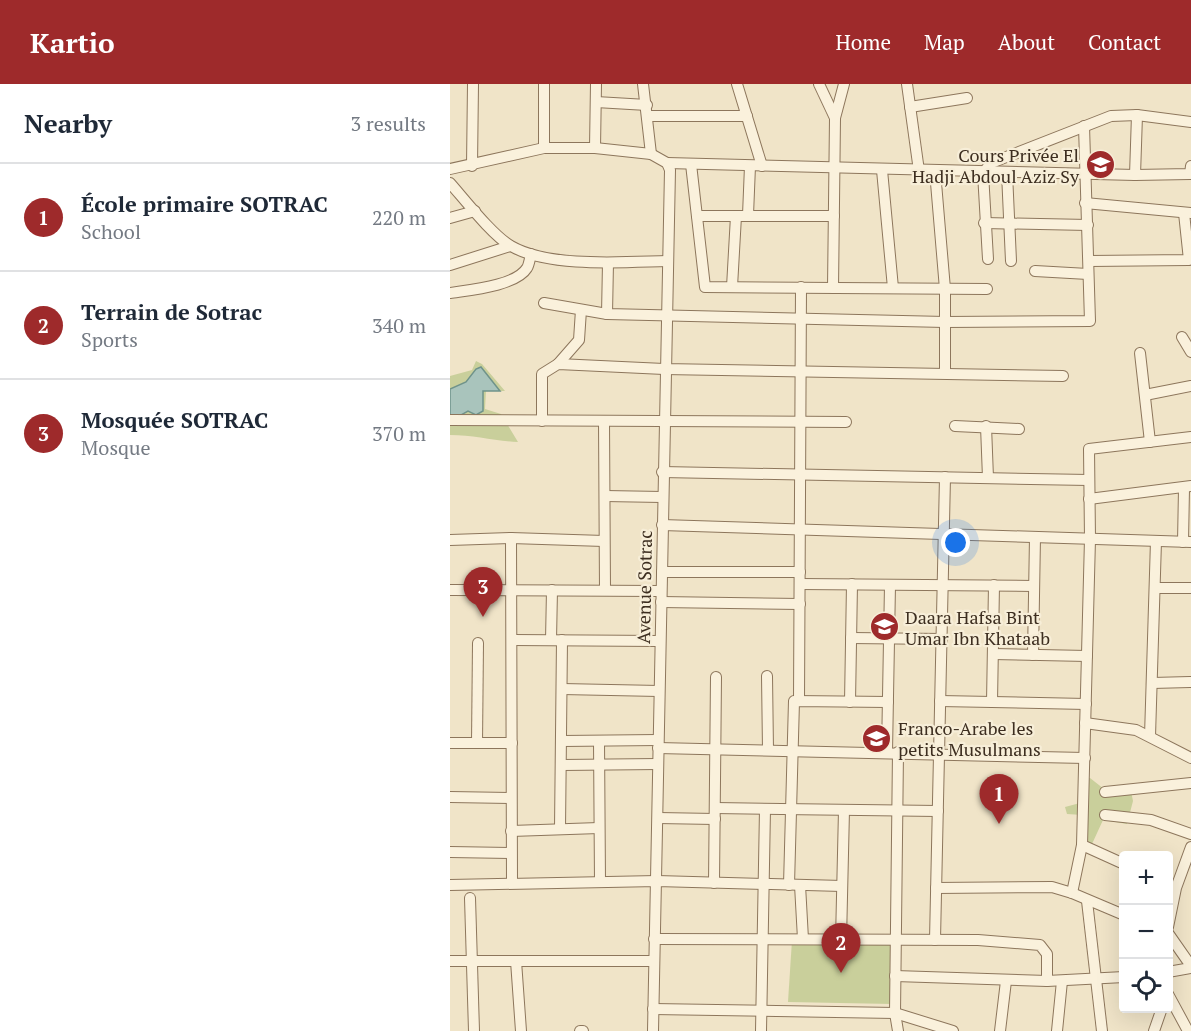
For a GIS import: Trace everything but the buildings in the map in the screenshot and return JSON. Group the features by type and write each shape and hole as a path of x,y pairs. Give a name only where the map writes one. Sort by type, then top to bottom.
{"street":[{"path":"472,166 473,84"},
{"path":"544,84 544,148"},
{"path":"596,84 596,148"},
{"path":"643,84 651,154"},
{"path":"737,84 762,166"},
{"path":"819,84 835,118"},
{"path":"833,288 835,118 844,84"},
{"path":"907,84 919,171"},
{"path":"910,107 967,98"},
{"path":"596,102 647,110 747,116"},
{"path":"988,259 984,223 983,173 992,163 1111,116 1137,116 1191,122"},
{"path":"1135,175 1137,116"},
{"path":"544,303 607,315 945,322 1090,321 1084,126"},
{"path":"450,169 472,166 544,148 596,148 651,154 667,163 983,173 1190,174 1191,166"},
{"name":"Avenue Sotrac","path":"653,1031 665,315 671,177 667,163"},
{"path":"691,164 705,286 987,289"},
{"path":"748,215 750,166"},
{"path":"882,170 893,288"},
{"path":"934,171 945,289 945,372"},
{"path":"1007,173 1011,261"},
{"path":"450,183 510,246 531,254 608,263 668,261"},
{"path":"1085,203 1187,213 1189,260 1089,261"},
{"path":"450,218 475,211"},
{"path":"697,216 834,216"},
{"path":"732,287 736,216"},
{"path":"984,223 1088,225"},
{"path":"450,265 510,246"},
{"path":"450,293 484,288 520,274 527,268 531,254"},
{"path":"607,315 608,263"},
{"path":"1035,271 1088,274"},
{"path":"799,701 801,287"},
{"path":"542,420 542,374 558,364 579,340 582,310"},
{"path":"1182,337 1191,352"},
{"path":"1140,353 1150,442"},
{"path":"558,364 664,369 945,372 1063,376"},
{"path":"1145,395 1191,386"},
{"path":"450,420 846,422"},
{"path":"604,421 605,590"},
{"path":"955,426 1019,429"},
{"path":"986,426 988,478"},
{"path":"1072,893 1082,845 1090,539 1089,449 1191,437"},
{"path":"662,472 1089,480"},
{"path":"935,940 945,477"},
{"path":"662,525 1187,542 1187,488 1089,499"},
{"path":"604,496 662,497"},
{"path":"450,540 511,537 604,541"},
{"path":"511,537 513,590 512,882"},
{"path":"1034,655 1035,537"},
{"path":"1150,736 1156,541"},
{"path":"662,572 800,572"},
{"path":"800,584 1034,586"},
{"path":"849,702 852,585"},
{"path":"890,585 888,702 897,811 895,1013 898,1031"},
{"path":"992,702 994,585"},
{"path":"1155,588 1191,588"},
{"path":"450,590 605,590 661,596 800,604"},
{"path":"552,590 562,689 560,829"},
{"path":"851,638 942,639"},
{"path":"513,640 659,641"},
{"path":"477,743 478,643"},
{"path":"993,654 1087,656"},
{"path":"767,676 768,750"},
{"path":"714,883 716,677"},
{"path":"1152,683 1190,682"},
{"path":"562,689 659,691"},
{"path":"803,939 795,885 791,809 794,701 888,702"},
{"path":"940,701 1086,704"},
{"path":"1085,723 1117,726 1150,736 1191,758"},
{"path":"562,741 658,744 716,749 1084,758"},
{"path":"599,741 600,881"},
{"path":"450,743 512,743"},
{"path":"562,765 658,764"},
{"path":"1105,792 1191,783"},
{"path":"450,797 511,798"},
{"path":"658,818 765,808 938,811"},
{"path":"761,1031 765,808"},
{"path":"842,940 844,810"},
{"path":"1106,815 1151,820 1191,834"},
{"path":"511,831 599,828"},
{"path":"1082,845 1119,862"},
{"path":"1173,885 1186,875 1191,847"},
{"path":"450,852 511,853"},
{"path":"450,885 657,880 842,886"},
{"path":"936,888 1045,887 1072,893 1119,913"},
{"path":"470,898 474,1031"},
{"path":"1087,901 1098,979 1102,1031"},
{"path":"654,939 935,940 1040,945 1047,954 1047,981"},
{"path":"1173,940 1191,967 1173,971"},
{"path":"450,961 654,961"},
{"path":"516,961 521,1031"},
{"path":"895,976 1006,981 1119,977"},
{"path":"1000,1031 1006,981"},
{"path":"1056,1031 1062,981"},
{"path":"1173,1003 1188,1031"},
{"path":"653,1009 895,1013 952,1031"},
{"path":"1154,1031 1160,1013"}],"green space":[{"path":"476,361 482,364 505,391 486,391 485,409 501,414 518,442 450,435 450,376 472,370"},
{"path":"1090,778 1104,789 1130,786 1133,801 1127,824 1103,820 1092,844 1081,839 1082,815 1067,814 1065,807 1080,803 1083,780"},
{"path":"792,940 892,944 892,1004 788,1002"}],"water":[{"path":"481,367 500,391 483,391 483,411 476,415 468,411 450,421 450,389 466,382 476,369"}],"place":[{"name":"Cours Privée El Hadji Abdoul Aziz Sy","path":"1100,165"},
{"name":"Mosquée SOTRAC","path":"483,617"},
{"name":"Daara Hafsa Bint Umar Ibn Khataab","path":"884,627"},
{"name":"Franco-Arabe les petits Musulmans","path":"877,738"},
{"name":"École primaire SOTRAC","path":"999,824"},
{"name":"Terrain de Sotrac","path":"841,973"}]}
